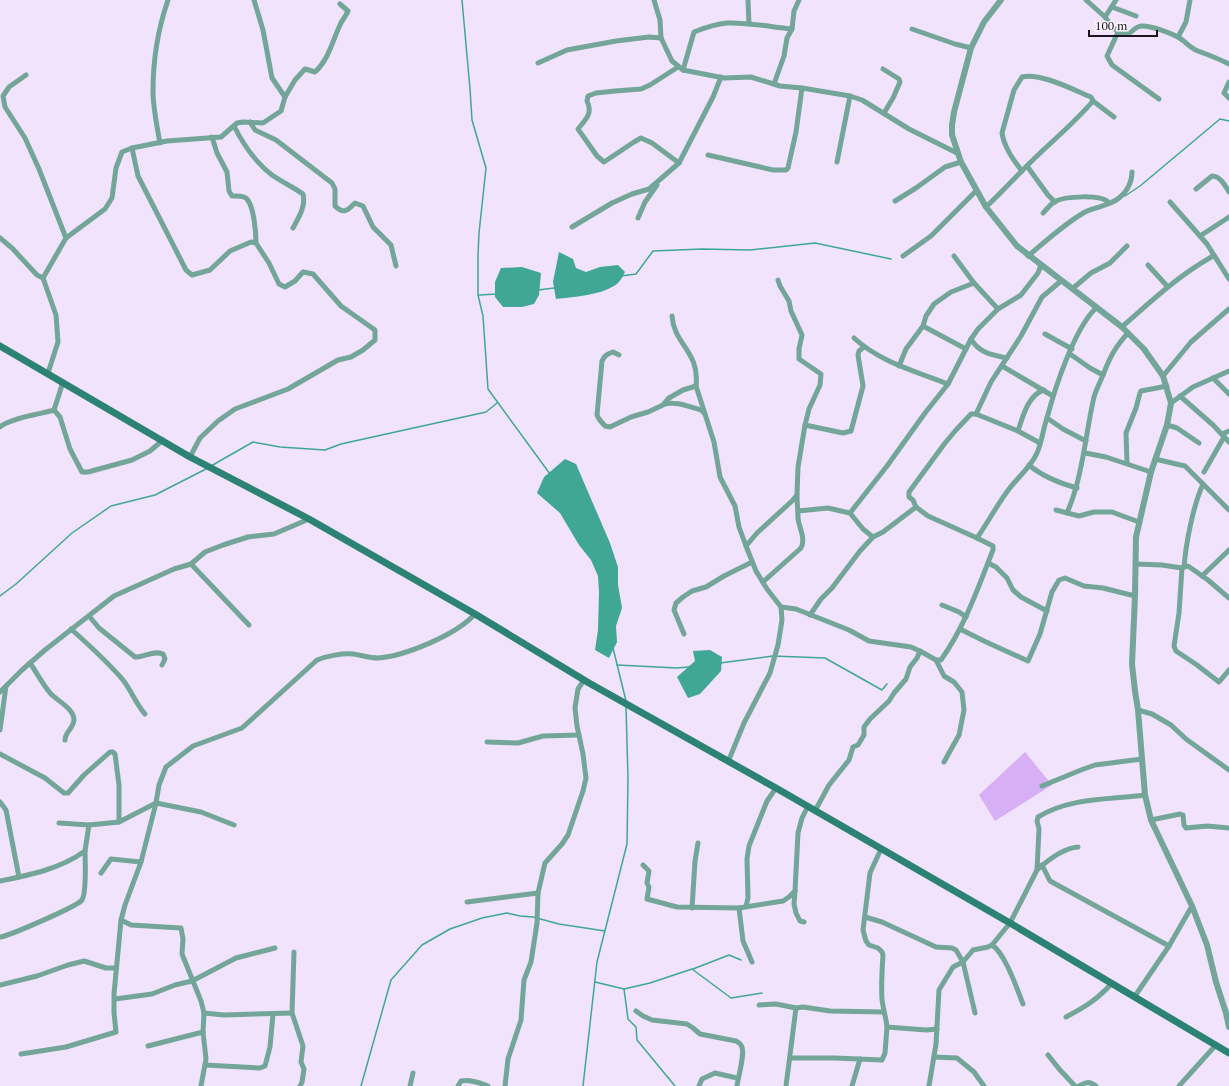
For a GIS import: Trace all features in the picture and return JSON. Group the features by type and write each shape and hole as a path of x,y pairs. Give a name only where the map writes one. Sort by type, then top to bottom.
{"main road":[{"path":"0,346 190,456 309,519 474,614 584,680 808,806 1136,996 1215,1046 1229,1053"}],"street":[{"path":"160,143 153,92 158,39 168,0"},
{"path":"254,0 264,30 272,78 285,97"},
{"path":"654,0 660,20 662,38 672,61 680,68 721,77 751,77 774,84 850,96 862,100 909,129 957,153"},
{"path":"748,0 749,24"},
{"path":"774,84 792,29 794,11 798,0"},
{"path":"1001,0 984,22 971,48 952,124 952,135 957,153 976,191 986,207 1017,246 1122,327 1144,349 1163,376 1171,403 1167,425 1151,472 1136,537 1132,664 1146,795 1151,820 1192,906 1207,945 1229,1028"},
{"path":"1086,0 1105,17 1118,32 1124,34 1141,26 1158,30 1178,37 1196,51 1209,54 1229,64"},
{"path":"1105,17 1116,0"},
{"path":"1178,37 1186,22 1190,0"},
{"path":"43,278 66,238 105,209 112,198 116,168 122,152 132,148 167,141 221,137 237,123 263,123 281,112 285,97 295,80 305,69 314,72 321,66 336,38 340,25 348,12 340,4"},
{"path":"1112,7 1136,16"},
{"path":"679,163 652,143 641,138 604,162 597,156 578,129 589,114 590,107 587,101 588,96 608,92 641,89 680,68 694,32 726,23 792,29"},
{"path":"912,29 971,48"},
{"path":"1118,32 1107,56 1108,60 1112,65 1159,99"},
{"path":"538,63 567,50 616,41 662,38"},
{"path":"883,69 899,79 900,82 884,113"},
{"path":"26,75 9,87 6,91 3,96 5,107 25,138 66,238"},
{"path":"572,227 612,203 632,194 649,189 679,163 713,97 721,77"},
{"path":"1022,172 1010,155 1003,140 1002,133 1014,90 1022,77 1038,77 1091,97 1093,101 1114,117"},
{"path":"1229,82 1224,93 1229,98"},
{"path":"708,155 774,170 786,170 788,168 796,132 802,88"},
{"path":"837,162 850,96"},
{"path":"986,207 1084,112 1093,101"},
{"path":"250,122 255,130 276,140 332,183 335,189 335,206 337,208 348,211 355,203 363,206 373,227 391,245 396,266"},
{"path":"234,126 241,140 251,153 271,174 303,194 305,200 302,211 293,228"},
{"path":"190,456 200,438 218,421 235,409 288,389 338,360 351,357 363,350 375,340 375,330 341,306 313,274 303,272 295,282 285,287 279,284 269,262 256,243 250,205 247,199 243,196 232,196 229,191 226,172 212,137"},
{"path":"132,148 138,176 186,270 192,276 210,270 230,251 251,242 256,243"},
{"path":"895,201 945,167 961,162"},
{"path":"1027,166 1048,195 1055,202"},
{"path":"1028,256 1075,219 1090,210 1117,200 1131,182 1132,172"},
{"path":"1196,190 1212,176 1216,176 1229,192"},
{"path":"638,218 645,202 660,180"},
{"path":"903,256 931,236 976,191"},
{"path":"1043,213 1055,202 1067,198 1077,197 1104,199 1109,203"},
{"path":"1170,202 1207,244 1213,256 1229,279"},
{"path":"1200,236 1229,217"},
{"path":"0,238 12,248 37,275 43,278 56,315 58,342 48,373"},
{"path":"1072,289 1091,273 1110,262 1127,246"},
{"path":"954,256 974,283 998,309"},
{"path":"1122,327 1167,286 1213,256"},
{"path":"850,513 869,486 887,466 921,418 948,384 971,339 986,319 998,309 1021,295 1038,273 1041,265"},
{"path":"1148,265 1167,286"},
{"path":"763,582 802,548 803,538 798,520 798,467 805,425 809,409 820,385 821,374 799,359 799,349 802,335 791,311 789,301 778,280"},
{"path":"976,414 991,382 1021,336 1042,297 1061,281"},
{"path":"899,366 906,349 923,326 926,316 934,304 951,292 974,283"},
{"path":"977,538 996,507 1037,453 1053,396 1071,351 1082,326 1096,308"},
{"path":"1163,376 1191,342 1229,309"},
{"path":"672,316 675,333 681,339 694,362 697,378 696,386 714,442 720,477 735,506 739,527 752,562 767,590 781,607 782,620 778,645 770,674 744,723 728,762"},
{"path":"923,326 966,349"},
{"path":"1067,513 1077,488 1085,454 1088,427 1095,396 1111,354 1128,333"},
{"path":"1045,334 1071,351 1090,368 1103,375"},
{"path":"854,338 864,347 899,366 948,384"},
{"path":"971,339 974,345 981,351 1007,358"},
{"path":"805,425 843,433 851,431 863,386 858,355 859,351 864,347"},
{"path":"619,355 613,352 606,355 602,360 597,414 602,424 610,427 671,402 702,410 705,413"},
{"path":"1002,366 1053,396"},
{"path":"1171,403 1192,388 1229,371"},
{"path":"1213,378 1229,394"},
{"path":"54,410 63,382"},
{"path":"663,404 669,398 683,390 696,386"},
{"path":"1127,463 1126,433 1141,391 1167,386"},
{"path":"1018,431 1030,402 1034,396 1044,390"},
{"path":"1180,396 1204,416 1229,442"},
{"path":"0,427 20,418 54,410"},
{"path":"54,410 60,418 70,450 82,472 88,472 132,460 150,452 163,440"},
{"path":"936,660 941,660 960,629 974,601 993,550 993,546 928,516 916,507 913,500 909,497 909,492 956,430 971,414 976,414 1018,431 1040,443"},
{"path":"1047,418 1063,429 1086,441"},
{"path":"1167,425 1177,428 1199,443"},
{"path":"1204,472 1223,435 1229,431"},
{"path":"1085,454 1127,463 1151,472"},
{"path":"1155,459 1185,466 1229,510"},
{"path":"1029,465 1037,472 1049,478 1077,488"},
{"path":"1203,484 1198,494 1183,567 1180,613 1174,646 1176,651 1218,682 1229,670"},
{"path":"746,546 797,495"},
{"path":"810,615 860,551 873,537 883,532 916,507"},
{"path":"798,511 828,508 850,513 863,529 873,537"},
{"path":"1056,510 1079,516 1094,512 1112,512 1140,522"},
{"path":"0,692 30,663 70,629 114,596 174,569 191,564 205,552 248,537 274,534 309,519"},
{"path":"1202,576 1229,550"},
{"path":"684,634 674,610 676,603 683,596 692,591 706,587 752,562"},
{"path":"988,563 996,567 1006,578 1013,590 1021,597 1047,611"},
{"path":"191,564 249,625"},
{"path":"1136,564 1188,566 1229,598"},
{"path":"960,629 1028,661 1040,634 1052,592 1058,580 1063,578 1069,579 1084,586 1103,588 1135,596"},
{"path":"942,605 959,612 966,617"},
{"path":"781,607 796,609 848,630 869,641 911,647 936,660 944,676 954,682 962,692 964,710 959,735 944,762"},
{"path":"21,1054 66,1047 115,1033 117,1031 114,1013 116,968 121,920 141,862 159,785 166,767 193,746 242,728 317,660 331,656 351,654 378,658 406,653 457,629 468,622 474,614"},
{"path":"89,616 99,628 135,656 140,657 158,652 163,654 165,659 162,665"},
{"path":"70,629 99,654 124,681 139,708 145,714"},
{"path":"815,811 829,785 849,760 853,747 858,745 864,735 864,727 889,701 891,696 906,679 910,667 920,651"},
{"path":"30,663 50,693 72,715 74,720 72,727 65,737 65,740"},
{"path":"505,1086 508,1060 521,1020 524,980 531,962 537,923 538,892 544,863 562,844 568,835 586,778 575,708 578,689 584,680"},
{"path":"0,730 6,686"},
{"path":"1138,710 1152,714 1171,725 1186,739 1229,770"},
{"path":"487,742 518,743 543,736 579,734"},
{"path":"0,754 45,778 64,794 68,793 84,775 110,752 113,752 115,754 119,785 119,822"},
{"path":"1042,786 1095,765 1142,759"},
{"path":"746,906 748,898 747,860 749,846 767,801 776,788"},
{"path":"1037,870 1039,829 1037,821 1038,817 1070,804 1089,800 1146,795"},
{"path":"0,802 6,810 19,877"},
{"path":"59,822 89,825 119,822 156,803 201,812 234,825"},
{"path":"804,922 800,921 796,913 794,891 798,833 802,818 808,806"},
{"path":"1151,820 1180,814 1183,816 1184,826 1186,828 1207,826 1229,828"},
{"path":"0,937 23,930 79,904 84,894 85,851 89,825"},
{"path":"692,908 694,861 698,843"},
{"path":"929,1086 937,1029 939,990 953,967 963,962 973,950 992,945 1010,923 1037,870 1042,865 1072,847 1078,847"},
{"path":"790,1058 835,1058 880,1061 884,1058 887,1027 881,986 883,955 878,948 869,944 864,937 863,930 870,873 881,849"},
{"path":"0,881 59,866 85,851"},
{"path":"100,873 111,859 141,862"},
{"path":"643,865 649,871 647,898 649,900 677,908 739,908 783,901 794,891"},
{"path":"1042,865 1050,881 1169,946"},
{"path":"466,902 538,892"},
{"path":"1136,996 1169,946 1192,906"},
{"path":"739,908 743,941 752,962"},
{"path":"865,917 882,922 936,947 952,948 956,950 963,962 975,1013"},
{"path":"121,920 131,925 181,928 183,939 182,954 201,1000 204,1013 203,1032 206,1059 201,1086"},
{"path":"992,945 997,948 1008,968 1023,1004"},
{"path":"115,999 152,994 175,985 192,981 236,958 274,948"},
{"path":"294,952 292,1012 302,1046 301,1062 304,1069 300,1086"},
{"path":"0,984 37,976 84,961 106,968 116,968"},
{"path":"1066,1017 1091,1003 1112,983"},
{"path":"759,1005 776,1004 796,1008 803,1007 837,1011 884,1012"},
{"path":"786,1086 796,1008"},
{"path":"636,1011 652,1020 687,1024 700,1034 740,1043 742,1046 742,1055 737,1078 737,1086"},
{"path":"204,1013 224,1015 292,1012"},
{"path":"205,1065 260,1068 265,1066 269,1055 273,1014"},
{"path":"887,1027 926,1030 937,1029"},
{"path":"148,1046 203,1032"},
{"path":"1179,1086 1215,1046"},
{"path":"1048,1055 1076,1086"},
{"path":"934,1056 957,1058 974,1072 984,1086"},
{"path":"852,1086 860,1059"},
{"path":"410,1086 413,1073"},
{"path":"699,1086 702,1078 715,1073 737,1078"},
{"path":"458,1086 461,1081 465,1080 488,1086"},
{"path":"1079,1086 1085,1082 1090,1082 1096,1086"}],"shaded area":[{"path":"559,252 573,259 576,268 586,272 600,267 618,265 625,272 618,283 605,290 588,295 556,299 553,282"},
{"path":"522,267 541,273 539,295 534,304 522,307 503,307 495,297 495,282 501,268"},
{"path":"565,459 576,464 610,543 618,567 618,585 622,608 616,626 617,642 609,658 595,650 598,630 598,576 591,560 579,545 560,513 537,493 544,477"},
{"path":"710,650 722,657 721,671 700,694 688,698 677,677 695,661 693,651"},
{"path":"1025,752 1052,785 995,821 979,795"}],"waterway":[{"path":"462,0 472,120 486,168 479,233 478,295 483,316 488,389 550,474"},
{"path":"1125,196 1140,186 1220,119 1229,121"},
{"path":"621,276 636,274 653,251 702,249 750,250 815,243 891,259"},
{"path":"538,290 554,288"},
{"path":"479,295 497,294"},
{"path":"211,466 253,442 280,447 325,450 341,444 486,412 497,403"},
{"path":"0,596 16,584 72,533 111,506 155,495 206,469"},
{"path":"613,648 626,701"},
{"path":"720,663 773,656 825,658 882,690 887,684"},
{"path":"617,665 677,668 689,667"},
{"path":"583,1086 597,962 627,844 628,778 626,707"},
{"path":"361,1086 391,980 422,945 450,929 482,918 507,913 533,917 559,924 605,931"},
{"path":"693,969 729,955 741,960"},
{"path":"595,982 624,989 650,983 692,969 731,998 762,993"},
{"path":"624,989 628,1019 636,1027 637,1040 675,1086"}]}
